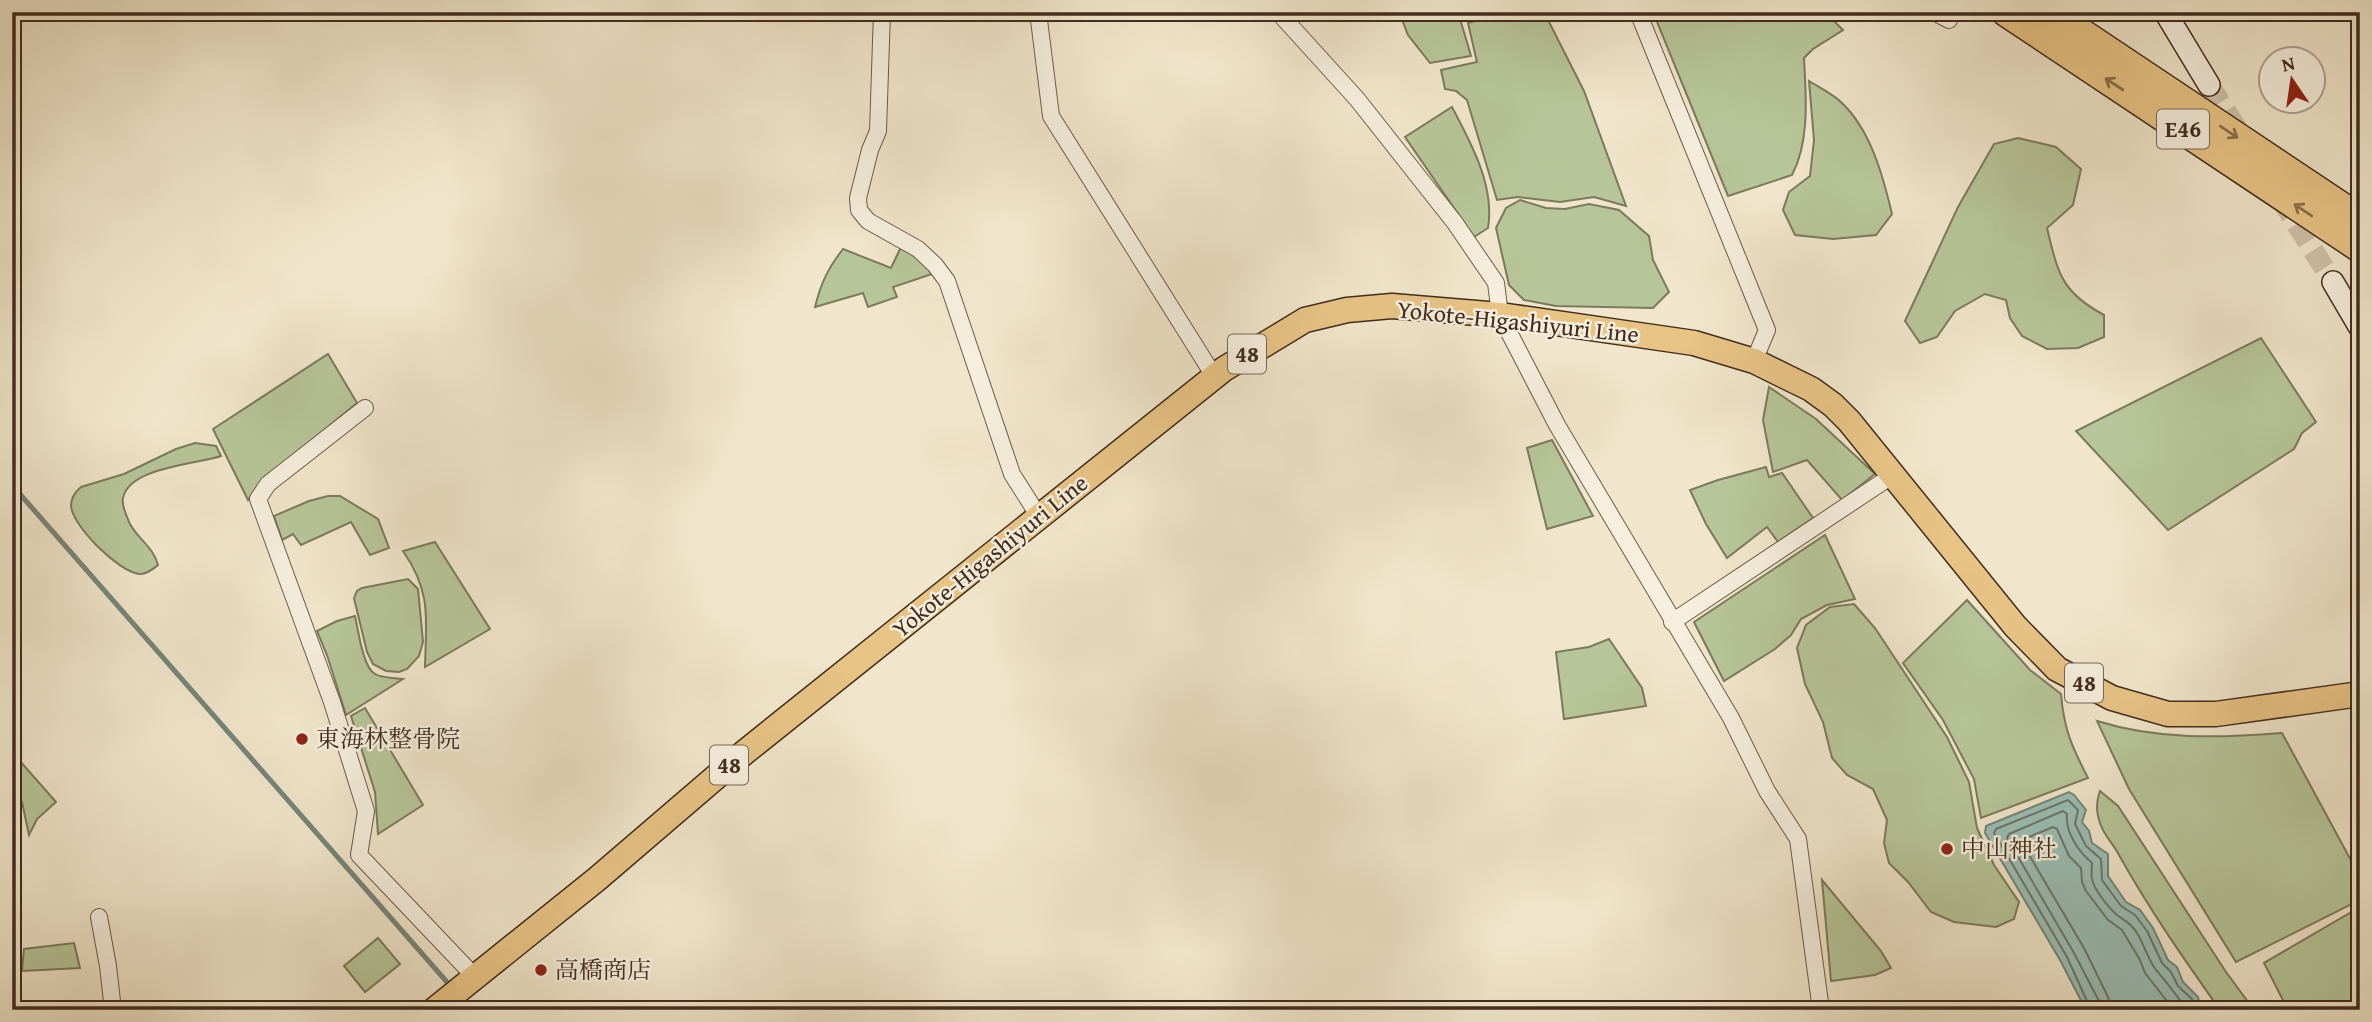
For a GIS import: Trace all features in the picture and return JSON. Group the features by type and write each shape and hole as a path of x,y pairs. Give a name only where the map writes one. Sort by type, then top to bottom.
{"highway":[{"name":"E46","path":"2006,12 2360,248"},
{"name":"E46","path":"2050,12 2360,219"}],"main road":[{"path":"2165,12 2209,85"},
{"path":"2333,282 2360,328"},
{"name":"Yokote-Higashiyuri Line","path":"440,1008 640,844 745,752 1214,376 1306,320 1348,310 1392,306 1500,315 1694,343 1754,361 1811,389 1849,421 2015,626 2057,669 2112,698 2168,714 2216,714 2360,694"}],"street":[{"path":"882,12 878,131 870,150 858,198 859,211 868,221 918,249 947,281 1012,474 1038,515"},
{"path":"1038,12 1051,116 1214,376"},
{"path":"1278,12 1357,99 1455,223 1496,284 1500,315 1557,425 1731,718 1767,791 1798,839 1821,1010"},
{"path":"1638,12 1767,330 1754,361"},
{"path":"1934,12 1949,20"},
{"path":"365,408 268,484 258,499 332,702 366,811 359,855 475,977"},
{"path":"1672,622 1893,475"},
{"path":"99,918 113,1010"}],"green space":[{"path":"1399,12 1458,12 1471,56 1430,63 1408,35"},
{"path":"1508,12 1544,12 1584,91 1626,206 1594,197 1560,202 1518,197 1497,200 1467,100 1456,91 1445,89 1441,70 1477,62 1468,23"},
{"path":"1653,12 1825,12 1843,30 1804,58 1804,133 1798,162 1792,175 1728,196"},
{"path":"1809,81 1842,103 1868,140 1892,214 1876,235 1833,239 1795,235 1783,210 1789,192 1810,176 1814,140"},
{"path":"1452,107 1480,165 1488,196 1488,228 1474,237 1405,137"},
{"path":"2018,138 2056,147 2081,169 2073,205 2047,228 2054,257 2064,280 2078,298 2104,315 2104,337 2078,348 2047,349 2022,336 2010,318 2006,300 1985,294 1955,311 1937,337 1920,343 1905,321 1958,207 1994,144"},
{"path":"1520,200 1546,208 1565,209 1589,204 1619,210 1649,236 1653,260 1669,292 1653,308 1556,306 1524,300 1509,285 1496,228 1506,208"},
{"path":"901,247 925,264 932,274 893,287 897,297 868,307 863,293 815,307 826,276 843,249 891,268"},
{"path":"2261,338 2316,422 2302,433 2294,449 2168,530 2076,431"},
{"path":"328,354 357,403 261,482 248,500 213,429"},
{"path":"1769,387 1816,419 1875,474 1842,500 1807,460 1773,472 1763,420"},
{"path":"1552,440 1593,516 1547,529 1527,448"},
{"path":"195,443 216,446 221,456 151,473 128,488 123,498 126,515 158,565 144,574 130,571 109,557 88,536 74,515 71,506 74,495 81,487 124,474 176,449"},
{"path":"1766,467 1769,477 1782,473 1813,518 1778,542 1767,527 1727,558 1706,524 1690,490"},
{"path":"328,496 340,496 378,519 389,548 370,555 351,522 301,545 293,534 282,540 274,516"},
{"path":"1825,535 1855,599 1827,605 1801,619 1791,635 1775,649 1724,681 1694,622"},
{"path":"435,542 490,629 425,667 426,620 423,593 403,551"},
{"path":"408,579 418,589 423,642 419,656 407,669 399,672 386,671 373,664 367,652 354,598 362,588"},
{"path":"1967,600 2030,670 2061,694 2070,738 2088,778 1981,818 1974,779 1943,720 1903,663"},
{"path":"1854,604 1875,628 1947,737 1969,782 1977,828 1994,865 2019,902 2014,919 1996,927 1954,922 1931,912 1889,863 1884,843 1887,820 1873,789 1847,775 1832,758 1823,722 1805,684 1797,648 1806,625 1830,607"},
{"path":"355,616 364,656 371,670 381,676 403,679 346,715 317,631"},
{"path":"1609,639 1642,688 1646,706 1564,719 1556,652 1589,647"},
{"path":"365,708 423,805 378,834 375,792 351,716"},
{"path":"2097,721 2143,732 2189,736 2282,733 2360,877 2360,900 2236,962 2129,789"},
{"path":"12,752 56,802 37,819 29,835 22,802 12,792"},
{"path":"2100,791 2118,806 2226,972 2254,1010 2220,1010 2104,832 2097,811"},
{"path":"1822,880 1881,951 1891,968 1875,975 1831,981"},
{"path":"2360,907 2360,1010 2288,1010 2264,963"},
{"path":"378,938 400,964 365,992 344,966"},
{"path":"74,943 80,968 22,971 24,949"}],"water":[{"path":"2069,792 2086,810 2082,822 2089,831 2092,843 2108,854 2108,876 2126,902 2140,910 2153,928 2168,960 2177,967 2183,982 2198,997 2201,1010 2086,1010 2060,960 1985,833 1986,826"}],"waterway":[{"path":"12,485 446,981"},
{"path":"460,998 474,1010"}],"tunnel":[{"path":"2209,85 2241,135"},
{"path":"2280,198 2333,282"}],"place":[{"name":"東海林整骨院","path":"302,739"},
{"name":"中山神社","path":"1947,849"},
{"name":"高橋商店","path":"541,970"}]}
